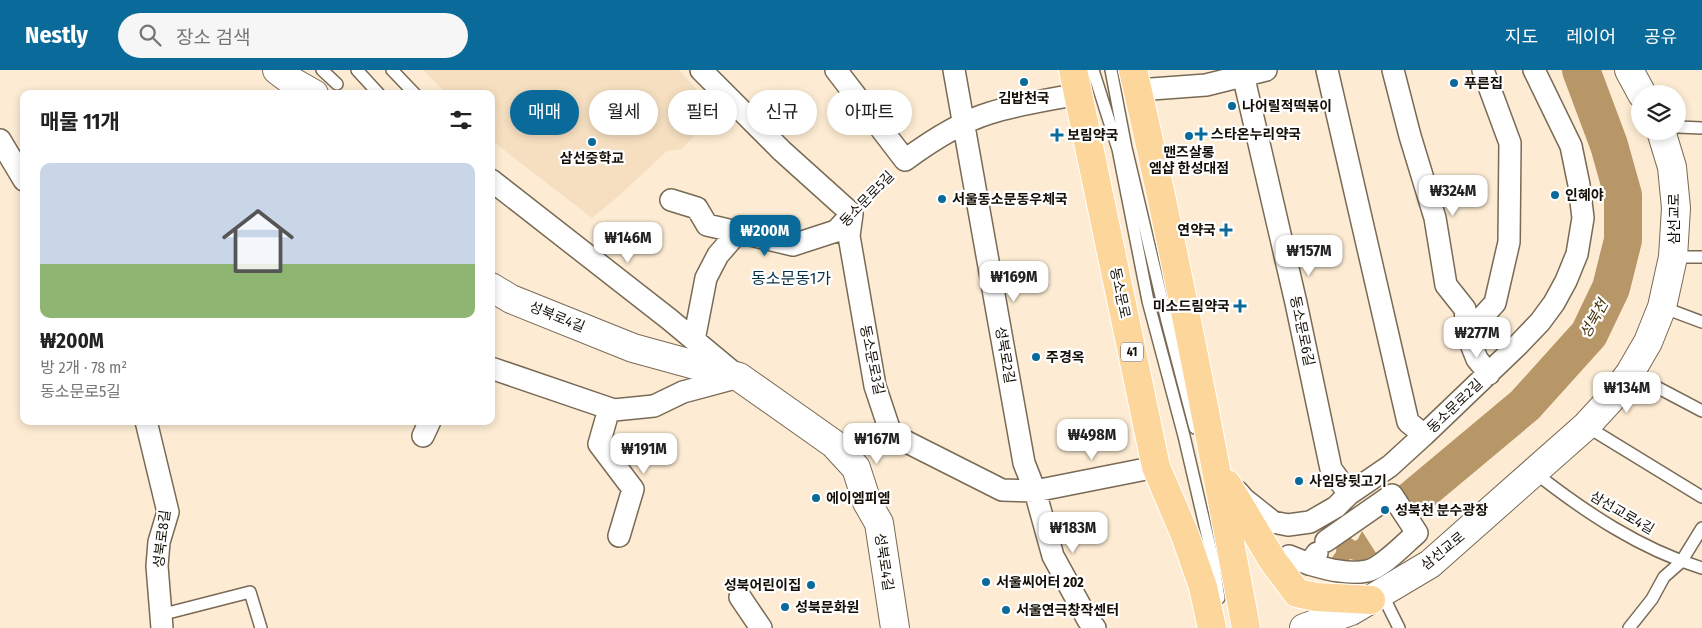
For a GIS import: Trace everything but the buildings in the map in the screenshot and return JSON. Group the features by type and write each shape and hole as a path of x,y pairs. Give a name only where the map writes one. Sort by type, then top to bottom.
{"main road":[{"path":"1135,80 1206,462 1225,623"},
{"name":"동소문로","path":"1075,82 1156,467 1185,535 1203,588 1225,623"},
{"path":"1206,462 1297,593 1316,597 1376,597"}],"street":[{"path":"277,70 293,82 325,89"},
{"path":"701,70 782,151 852,214"},
{"name":"동소문로5길","path":"836,70 905,160 923,147 963,124 1075,82"},
{"name":"성북로2길","path":"954,70 1024,463 1035,491 1053,556 1088,620 1095,628"},
{"path":"1135,80 1206,85 1243,73 1266,70"},
{"path":"1327,70 1408,422 1424,435"},
{"path":"1393,70 1410,136 1435,218 1446,285 1465,309 1467,334 1477,359 1489,374"},
{"path":"1467,334 1495,303 1509,242 1510,143 1483,70"},
{"name":"동소문로2길","path":"1206,462 1244,500 1273,522 1288,526 1310,522 1336,507 1349,494 1390,466 1489,374 1540,322 1554,303 1570,272 1577,254 1583,218 1570,146 1534,70"},
{"path":"1629,70 1637,85"},
{"name":"동소문로6길","path":"1243,73 1294,294 1331,469 1349,494"},
{"path":"0,140 20,173"},
{"name":"삼선교로","path":"1304,628 1351,611 1430,564 1586,426 1610,400 1630,373 1648,342 1662,307 1674,257 1676,208 1672,167 1664,140"},
{"path":"495,183 739,377"},
{"name":"동소문로5길","path":"671,200 696,208 707,226 793,245 836,231 852,214"},
{"name":"동소문로3길","path":"852,214 849,236 875,386 891,434 1002,490 1035,491 1156,467"},
{"path":"694,340 706,278 718,255 738,232"},
{"name":"성북로4길","path":"495,289 511,299 633,348 739,377 834,444 856,468 867,502 879,523 895,628"},
{"path":"495,369 614,410 654,406 683,392 739,377"},
{"path":"610,409 599,444 633,489 619,536"},
{"name":"성북로8길","path":"147,425 168,512 159,542 157,566 161,622"},
{"path":"1289,556 1309,564 1330,569 1348,572 1368,571 1382,563 1417,533 1392,495 1322,536 1309,564"},
{"path":"740,597 761,628"}],"lane":[{"path":"322,70 325,89"},
{"path":"357,70 375,90"},
{"path":"392,70 411,90"},
{"path":"1093,70 1118,149 1148,301 1184,436 1213,560 1225,623"},
{"path":"1111,70 1126,148 1157,280 1206,462 1218,546 1228,578 1236,628"},
{"path":"1686,127 1702,128"},
{"path":"1674,257 1702,258"},
{"path":"1662,307 1702,322"},
{"path":"1630,373 1702,411"},
{"path":"1586,426 1702,497"},
{"name":"삼선교로4길","path":"1534,472 1592,514 1638,542 1681,562 1702,568"},
{"path":"1629,628 1652,599 1664,577 1681,562 1702,528"},
{"path":"161,622 250,592 261,628"},
{"path":"1376,597 1399,628"}],"path":[{"name":"동소문로5길","path":"852,214 905,160"}],"shaded area":[{"name":"삼선중학교","path":"423,70 679,70 697,90 668,90 668,135 695,135 682,149 667,151 592,218 495,142 495,90 443,90"},
{"path":"1362,531 1376,553 1361,562 1350,559 1345,564 1332,562 1331,559 1336,552 1337,539 1348,536 1355,541"}],"waterway":[{"name":"성북천","path":"1409,502 1525,405 1589,334 1611,288 1623,240 1623,195 1609,145 1581,70"}],"place":[{"name":"김밥천국","path":"1024,82"},
{"name":"푸른집","path":"1454,83"},
{"name":"나어릴적떡볶이","path":"1232,106"},
{"name":"스타온누리약국","path":"1201,134"},
{"name":"보림약국","path":"1057,135"},
{"name":"맨즈살롱 엠샵 한성대점","path":"1189,136"},
{"name":"삼선중학교","path":"592,142"},
{"name":"인혜야","path":"1555,195"},
{"name":"서울동소문동우체국","path":"942,199"},
{"name":"연약국","path":"1226,230"},
{"name":"미소드림약국","path":"1240,306"},
{"name":"주경옥","path":"1036,357"},
{"name":"사임당뒷고기","path":"1299,481"},
{"name":"에이엠피엠","path":"816,498"},
{"name":"성북천 분수광장","path":"1385,510"},
{"name":"서울씨어터 202","path":"986,582"},
{"name":"성북어린이집","path":"811,585"},
{"name":"성북문화원","path":"785,607"},
{"name":"서울연극창작센터","path":"1006,610"}],"district":[{"name":"동소문동1가","path":"791,278"}]}
